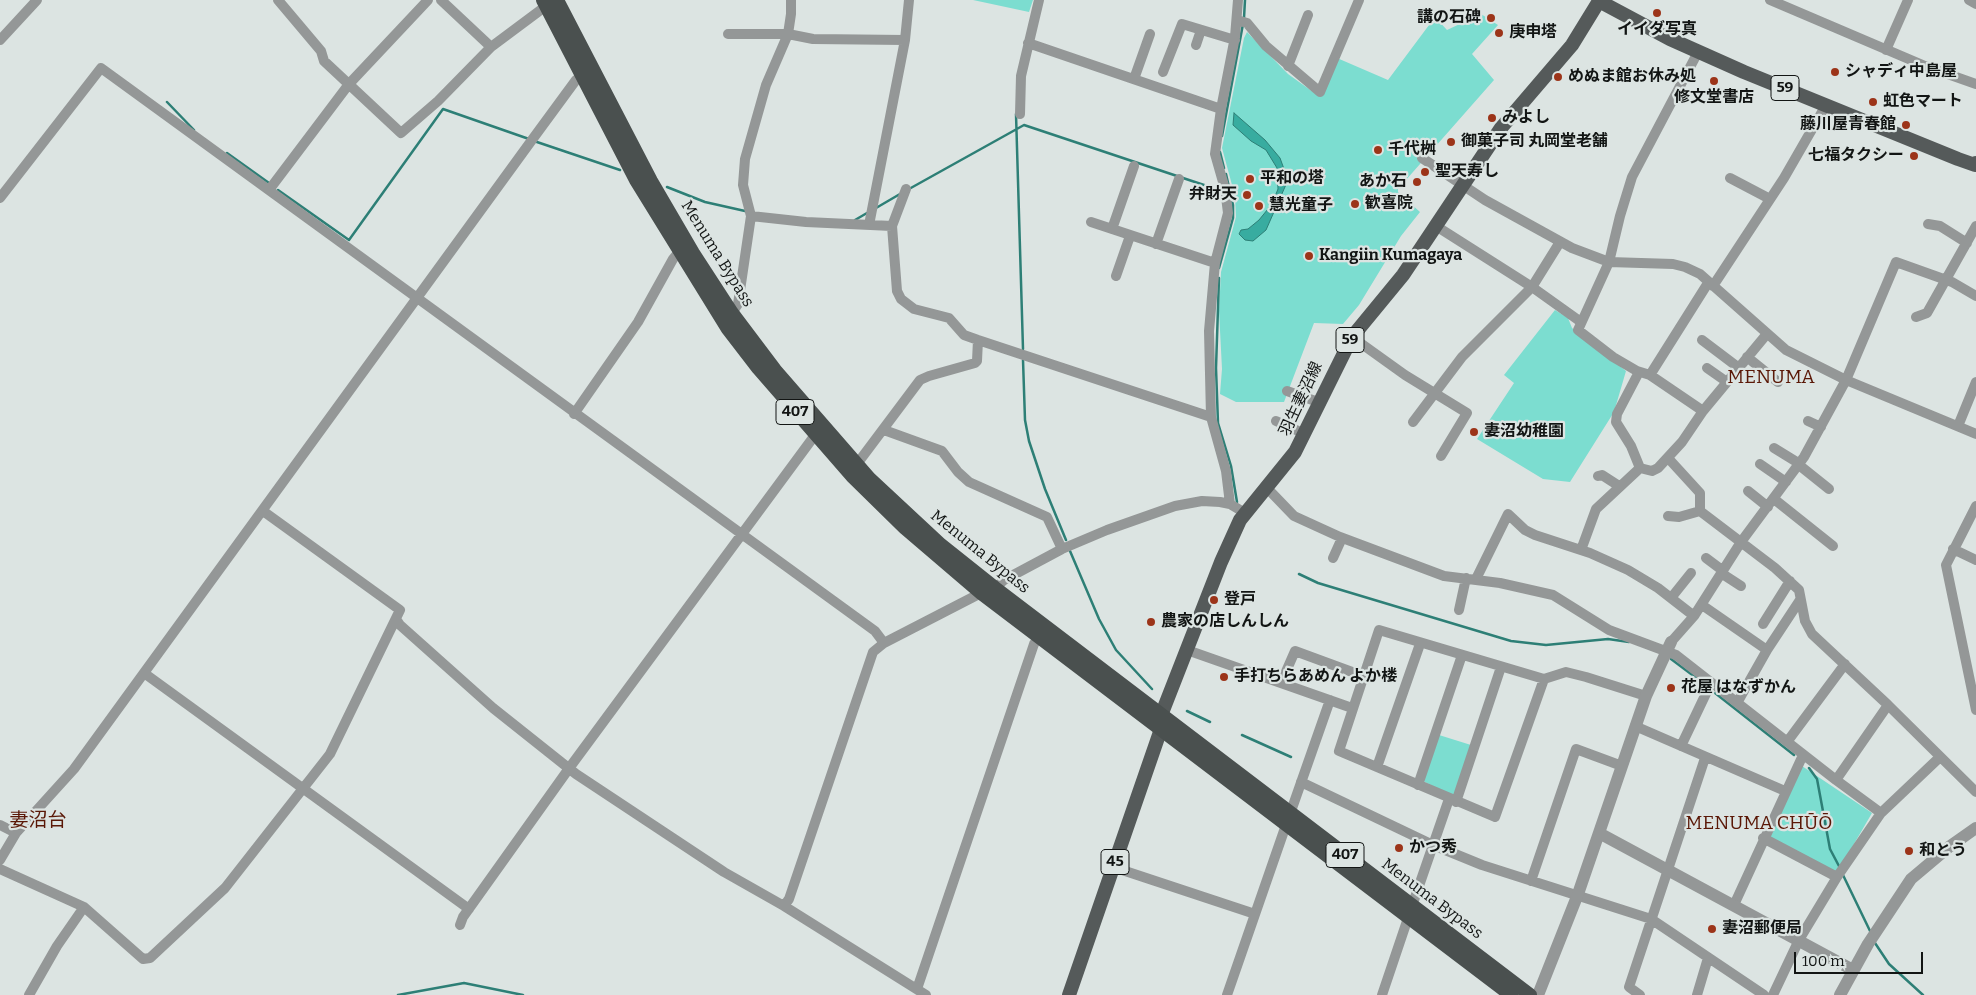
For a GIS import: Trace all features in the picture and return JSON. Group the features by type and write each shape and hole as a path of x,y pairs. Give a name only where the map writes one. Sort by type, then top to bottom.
{"highway":[{"name":"Menuma Bypass","path":"549,2 587,72 636,180 682,247 775,370 857,464 941,544 995,588 1162,713 1288,820"},
{"name":"Menuma Bypass","path":"682,247 728,329 758,368 852,476 905,528 981,593 1161,729 1288,820 1410,912 1530,995"},
{"name":"Menuma Bypass","path":"1410,912 1511,995"}],"main road":[{"name":"59","path":"1599,0 1698,52 1958,159 1975,165 1976,163"},
{"name":"羽生妻沼線","path":"1162,713 1228,545 1245,513 1295,452 1321,403 1336,366 1352,337 1403,275 1508,118 1582,32 1599,0"},
{"name":"45","path":"1069,995 1161,729 1162,713"}],"street":[{"path":"0,40 37,0"},
{"path":"278,0 321,51 324,61 401,133 438,101 491,47 549,2"},
{"path":"269,190 349,84 428,0"},
{"path":"441,0 491,47"},
{"path":"732,313 738,304 751,216 743,185 745,159 766,85 788,34 791,14 790,0"},
{"path":"869,225 905,40 909,0"},
{"path":"1020,114 1021,76 1039,0"},
{"path":"1230,504 1226,471 1211,417 1209,331 1214,264 1228,213 1225,190 1215,154 1221,108 1235,40 1242,21 1238,0"},
{"path":"1242,21 1266,46 1320,92 1360,0"},
{"path":"1886,50 1908,0"},
{"path":"1969,0 1976,4"},
{"path":"1776,1 1886,50 1976,84"},
{"path":"1288,66 1308,15"},
{"path":"1163,72 1182,24 1235,40"},
{"path":"1196,45 1202,30"},
{"path":"728,34 788,34 813,39 905,40"},
{"path":"1134,79 1150,34"},
{"path":"1028,44 1221,108"},
{"path":"1698,52 1632,177 1624,199 1609,262 1578,330 1614,357 1639,372 1650,375 1703,411"},
{"path":"0,198 101,68 875,632 884,643"},
{"path":"0,860 16,833 74,769 529,144 587,72"},
{"path":"1650,375 1770,199 1826,105"},
{"path":"1422,158 1461,186 1560,242 1609,262 1685,266 1700,274 1766,335 1806,362 1976,434"},
{"path":"1112,229 1134,166"},
{"path":"1730,178 1770,199"},
{"path":"1156,244 1179,179"},
{"path":"906,189 892,226 897,291 901,300 920,312 941,314 949,318 964,335 1211,417"},
{"path":"751,216 806,222 892,226"},
{"path":"1091,222 1214,264"},
{"path":"1928,224 1940,226 1967,242"},
{"path":"1436,226 1532,287 1581,322"},
{"path":"1916,317 1927,313 1976,226"},
{"path":"1116,276 1130,236"},
{"path":"1413,422 1462,356 1532,287 1560,242"},
{"path":"574,414 638,322 682,247"},
{"path":"1538,995 1578,894 1646,696 1669,647 1702,605 1741,542 1799,464 1821,427 1846,380 1896,262 1947,280 1976,296"},
{"path":"1640,468 1652,471 1668,458 1682,442 1703,411 1766,335"},
{"path":"1352,337 1405,376 1467,413 1441,456"},
{"path":"857,464 920,380 977,361 978,340"},
{"path":"1702,340 1738,368"},
{"path":"1747,357 1778,382"},
{"path":"1707,368 1728,382"},
{"path":"1639,372 1617,414 1616,422 1631,446 1640,468"},
{"path":"1958,426 1976,382"},
{"path":"1287,391 1321,403"},
{"path":"1276,421 1305,434"},
{"path":"1808,421 1821,427"},
{"path":"884,430 942,450 958,472 969,482 1047,517 1062,549"},
{"path":"460,925 469,909 570,767 815,435"},
{"path":"1774,448 1799,464 1829,489"},
{"path":"1668,458 1700,493 1700,511"},
{"path":"1760,464 1786,482"},
{"path":"1581,550 1593,515 1619,486 1640,468"},
{"path":"1598,476 1602,475 1619,486"},
{"path":"1267,488 1294,516 1342,538 1444,576 1471,579 1554,596 1609,630 1669,647 1676,655 1803,755 1881,812"},
{"path":"1748,491 1771,503 1833,546"},
{"path":"995,588 1004,580 1062,549 1107,530 1175,506 1202,501 1230,504 1245,513"},
{"path":"1976,506 1952,549 1946,565 1976,710"},
{"path":"0,869 84,907 142,960 150,958 225,888 330,754 400,610 263,511"},
{"path":"1668,516 1679,517 1700,511"},
{"path":"1700,511 1799,590 1805,621 1812,634 1888,705 1976,792"},
{"path":"1459,610 1471,579 1508,514 1524,530 1581,550 1628,570 1672,598 1694,616"},
{"path":"1313,537 1321,529"},
{"path":"1333,558 1342,538"},
{"path":"1952,549 1976,560"},
{"path":"1706,558 1721,572 1741,586"},
{"path":"1672,598 1691,573"},
{"path":"1764,624 1790,581"},
{"path":"784,906 789,899 873,652 884,643 981,593"},
{"path":"1737,703 1767,650 1800,600"},
{"path":"1702,605 1767,650"},
{"path":"396,619 400,625 493,708 570,767 576,774 724,872 784,906 921,992 944,903 1034,644 1039,636"},
{"path":"1544,679 1495,817 1453,801 1339,751 1379,630 1420,644 1544,679 1566,672 1646,696"},
{"path":"1377,767 1420,644"},
{"path":"1187,650 1352,708"},
{"path":"1281,683 1295,651 1363,676"},
{"path":"1418,785 1462,655"},
{"path":"1787,742 1845,664"},
{"path":"1382,995 1433,845 1453,801 1501,668"},
{"path":"144,673 304,787 469,909"},
{"path":"1681,746 1711,683"},
{"path":"1227,995 1330,700"},
{"path":"1836,780 1888,705"},
{"path":"1635,726 1705,758 1785,791"},
{"path":"1531,881 1576,749 1622,766"},
{"path":"1734,905 1803,755"},
{"path":"1773,995 1799,940 1837,877 1881,812 1940,757"},
{"path":"1640,995 1629,987 1705,758"},
{"path":"1301,782 1433,845 1482,865 1578,894 1651,919 1764,995"},
{"path":"0,825 16,833"},
{"path":"1840,995 1882,920 1911,879 1949,846 1976,828"},
{"path":"1598,833 1667,868 1853,970"},
{"path":"1764,838 1837,877"},
{"path":"1113,868 1255,914"},
{"path":"29,995 56,946 84,907"},
{"path":"1697,995 1708,958"}],"shaded area":[{"path":"973,0 1033,0 1029,12"},
{"path":"1481,14 1498,25 1472,54 1494,80 1398,189 1398,192 1420,212 1401,236 1359,305 1343,324 1314,323 1284,402 1236,402 1220,394 1222,369 1219,311 1221,272 1236,217 1235,196 1222,148 1244,38 1247,32 1288,74 1320,97 1337,58 1388,80 1435,17 1447,30"},
{"path":"1234,113 1265,140 1280,158 1288,180 1266,230 1253,241 1245,240 1239,234 1241,230 1248,229 1259,220 1272,204 1278,189 1277,168 1266,150 1251,141 1233,125"},
{"path":"1555,310 1568,318 1572,328 1626,371 1614,412 1570,482 1543,479 1477,439 1514,383 1504,375"},
{"path":"1439,735 1471,745 1454,797 1423,781"},
{"path":"1802,766 1872,813 1837,873 1767,837"}],"waterway":[{"path":"1244,18 1245,0"},
{"path":"1222,136 1243,24"},
{"path":"167,102 194,130"},
{"path":"278,190 349,240 443,109 529,139"},
{"path":"1016,114 1023,349"},
{"path":"909,189 1024,125 1216,189"},
{"path":"534,141 620,170"},
{"path":"1220,152 1224,168"},
{"path":"227,153 269,183"},
{"path":"1219,268 1233,218 1233,205 1226,174"},
{"path":"667,187 705,202 745,211"},
{"path":"876,208 900,194"},
{"path":"855,220 867,213"},
{"path":"1219,278 1216,368 1218,423 1231,466 1237,502"},
{"path":"1023,360 1025,420 1029,441 1045,489 1066,540"},
{"path":"1070,551 1099,619 1116,650 1152,689"},
{"path":"1299,574 1318,583 1511,641 1546,645 1608,639 1629,642"},
{"path":"1671,659 1703,683"},
{"path":"1715,693 1794,755"},
{"path":"1187,711 1210,722"},
{"path":"1242,735 1291,757"},
{"path":"1809,768 1817,779 1830,849 1840,868"},
{"path":"1843,875 1871,933"},
{"path":"1875,943 1889,964 1923,995"},
{"path":"398,995 464,983 523,995"}],"place":[{"name":"イイダ写真","path":"1657,13"},
{"name":"講の石碑","path":"1491,18"},
{"name":"庚申塔","path":"1499,33"},
{"name":"シャディ中島屋","path":"1835,72"},
{"name":"めぬま館お休み処","path":"1558,77"},
{"name":"修文堂書店","path":"1714,81"},
{"name":"虹色マート","path":"1873,102"},
{"name":"みよし","path":"1492,118"},
{"name":"藤川屋青春館","path":"1906,125"},
{"name":"御菓子司 丸岡堂老舗","path":"1451,142"},
{"name":"千代桝","path":"1378,150"},
{"name":"七福タクシー","path":"1914,156"},
{"name":"聖天寿し","path":"1425,172"},
{"name":"平和の塔","path":"1250,179"},
{"name":"あか石","path":"1417,182"},
{"name":"弁財天","path":"1247,195"},
{"name":"歓喜院","path":"1355,204"},
{"name":"慧光童子","path":"1259,206"},
{"name":"Kangiin Kumagaya","path":"1309,256"},
{"name":"妻沼幼稚園","path":"1474,432"},
{"name":"登戸","path":"1214,600"},
{"name":"農家の店しんしん","path":"1151,622"},
{"name":"手打ちらあめん よか楼","path":"1224,677"},
{"name":"花屋 はなずかん","path":"1671,688"},
{"name":"かつ秀","path":"1399,848"},
{"name":"和とう","path":"1909,851"},
{"name":"妻沼郵便局","path":"1712,929"}],"district":[{"name":"MENUMA","path":"1771,378"},
{"name":"妻沼台","path":"38,821"},
{"name":"MENUMA CHŪŌ","path":"1759,824"}]}
